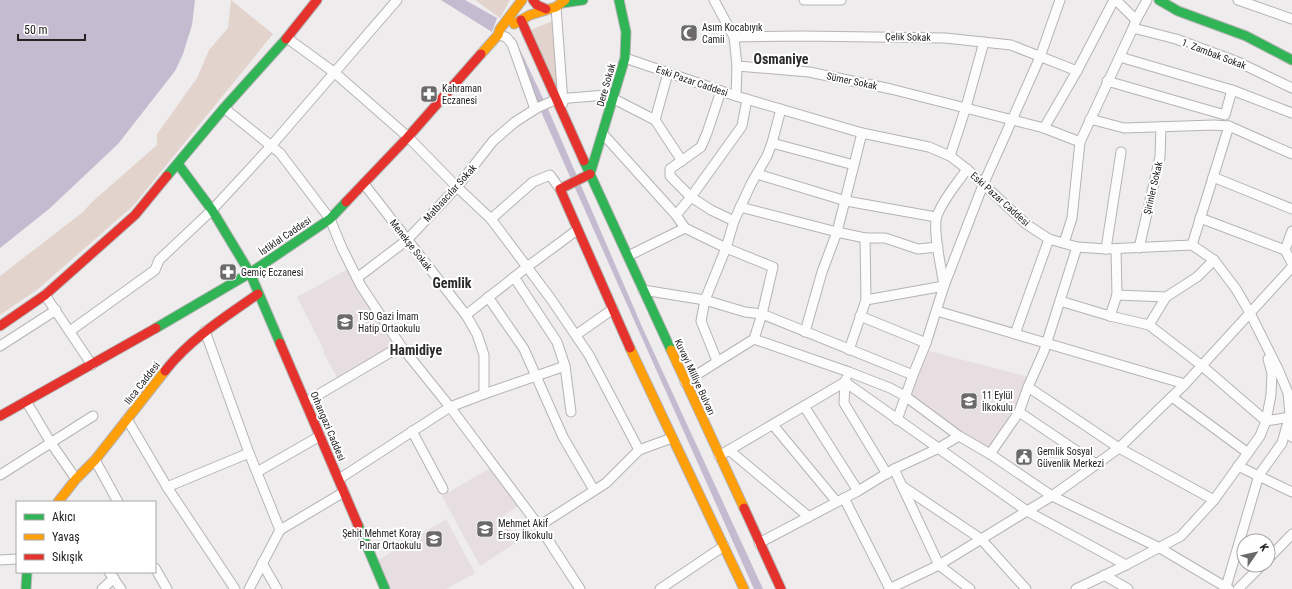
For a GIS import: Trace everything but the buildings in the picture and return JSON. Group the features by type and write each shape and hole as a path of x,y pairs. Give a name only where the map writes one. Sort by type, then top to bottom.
{"main road":[{"path":"0,326 45,295 134,215 224,108 288,38 317,0"},
{"path":"516,10 517,0"},
{"path":"509,23 522,0"},
{"path":"533,0 537,5 546,10"},
{"path":"509,23 561,3 583,0"},
{"name":"Dere Sokak","path":"590,174 614,99 625,58 626,32 619,0"},
{"path":"1159,0 1178,10 1246,36 1292,60"},
{"name":"Kuvayi Milliye Bulvarı","path":"520,20 560,99 562,111 590,174 781,589"},
{"name":"İstiklal Caddesi","path":"0,416 92,365 250,273 330,219 408,137 509,23"},
{"name":"Orhangazi Caddesi","path":"178,164 212,210 250,273 385,589"},
{"path":"590,174 564,187 577,230 672,438 744,589"},
{"name":"Ilıca Caddesi","path":"59,501 76,479 95,460 175,358 205,331 258,294"},
{"path":"26,589 28,573"}],"street":[{"path":"70,331 155,270 159,260 212,210 271,146 397,0"},
{"path":"714,0 734,37 737,66 736,96"},
{"path":"804,0 841,0"},
{"path":"897,420 926,343 944,286 983,185 1040,57 1060,0"},
{"path":"1044,128 1077,71 1115,0 1134,24"},
{"path":"1064,243 1072,218 1080,142 1107,81 1147,0"},
{"path":"1238,0 1292,19"},
{"path":"561,3 560,99 606,96 614,99 655,120 682,161"},
{"name":"1. Zambak Sokak","path":"1134,24 1238,62 1292,88"},
{"path":"500,32 512,44 541,106"},
{"name":"Çelik Sokak","path":"734,37 945,38 1011,45 1077,71"},
{"path":"288,38 335,72 408,137 491,219 551,299 589,355 639,450"},
{"path":"950,156 966,107 984,42"},
{"path":"1120,57 1232,90 1292,113"},
{"name":"Eski Pazar Caddesi","path":"625,58 736,96 862,133 929,147 950,156 968,170 1026,224 1049,239 1077,247 1111,249 1192,245"},
{"name":"Sümer Sokak","path":"737,66 809,72 891,89 1044,128 1080,142"},
{"path":"655,120 668,73"},
{"path":"1107,81 1225,115 1232,90"},
{"path":"721,91 701,147 670,169 670,176 691,197 711,210 734,221"},
{"name":"Matbaacılar Sokak","path":"357,278 407,240 457,187 494,141 516,122 541,106 560,99"},
{"path":"676,215 691,197 742,126 747,99"},
{"path":"224,108 280,153 330,219 357,278 401,346 450,407 539,526 580,589"},
{"path":"717,361 701,321 705,300 726,248 734,221 751,184 767,156 781,109"},
{"path":"1090,119 1124,128 1214,125 1229,126 1292,154"},
{"path":"1229,126 1192,245 1214,260 1236,289 1250,313 1278,369 1288,393 1292,437"},
{"name":"Şirinler Sokak","path":"1139,248 1160,157 1161,127"},
{"path":"804,332 822,272 837,232 862,133"},
{"path":"603,134 676,215 685,228 726,248 773,267 762,314 754,339 685,382"},
{"path":"772,143 854,165"},
{"path":"1110,316 1117,295 1111,249 1121,152"},
{"path":"944,286 938,247 936,217 941,206 968,170"},
{"path":"757,174 846,200 936,217"},
{"path":"491,219 533,182 550,175 564,187"},
{"path":"1213,177 1292,209"},
{"name":"Menekşe Sokak","path":"364,184 466,315 477,334 484,354 484,394"},
{"path":"740,208 865,238 885,238 918,249 938,247"},
{"path":"1200,218 1285,250 1292,263"},
{"path":"628,256 685,228"},
{"path":"466,315 577,230"},
{"path":"1285,250 1292,231"},
{"path":"849,350 866,300 865,238"},
{"path":"1015,334 1049,239"},
{"path":"990,454 1019,412 1046,344 1077,247"},
{"path":"1149,325 1166,297 1197,277 1214,260"},
{"path":"773,425 840,500 890,589 939,565 1052,496 1119,448 1185,384 1292,268"},
{"path":"514,277 557,342 565,366 571,412"},
{"path":"866,300 944,286"},
{"path":"643,290 705,300 745,312 762,314 913,375"},
{"path":"45,295 92,365"},
{"path":"1117,295 1166,297"},
{"path":"488,297 524,349 537,375 563,437 594,490"},
{"path":"1060,300 1110,316 1149,325 1201,365 1266,421"},
{"path":"576,335 613,309"},
{"path":"0,346 56,310"},
{"path":"937,311 1185,384"},
{"path":"860,316 926,343"},
{"path":"205,331 249,453 280,530"},
{"path":"754,339 890,388 905,396 959,436 990,454 1052,496 1160,548 1227,588 1259,476 1282,443 1291,415"},
{"path":"1081,588 1181,536 1214,500 1260,436 1266,421 1271,395 1272,373 1265,344"},
{"path":"306,402 401,346"},
{"path":"339,479 450,407 565,366"},
{"path":"849,372 845,382 844,403 902,486 939,565 970,589"},
{"path":"719,456 845,382"},
{"path":"845,382 937,449 1027,511 1126,565"},
{"path":"1028,387 1119,448 1214,500"},
{"path":"1172,397 1248,453"},
{"path":"26,402 50,443 76,479"},
{"path":"804,406 858,491"},
{"path":"1019,412 1096,464"},
{"path":"1266,421 1291,415"},
{"path":"0,475 93,416"},
{"path":"128,419 167,487 235,589"},
{"path":"412,432 443,489"},
{"path":"257,472 320,436"},
{"path":"759,543 959,436"},
{"path":"539,526 606,482 639,450 672,438"},
{"path":"730,450 809,517"},
{"path":"167,487 249,453"},
{"path":"95,460 117,501"},
{"path":"1238,466 1292,492"},
{"path":"902,486 981,539 1026,589"},
{"path":"249,589 280,530 344,492"},
{"path":"1276,550 1292,534"},
{"path":"660,589 724,546"},
{"path":"0,560 16,558"},
{"path":"262,563 277,589"},
{"path":"156,570 167,589"},
{"path":"1238,589 1254,573"},
{"path":"102,589 111,575 121,589"},
{"path":"1104,575 1128,589"}],"shaded area":[{"path":"0,0 195,0 192,25 183,54 175,71 118,144 49,209 0,248"},
{"path":"231,0 273,34 133,206 38,289 0,315 0,276 83,212 92,202 157,145 157,134 197,78 209,50 228,28"},
{"path":"441,0 465,0 497,18 492,32"},
{"path":"475,0 510,0 500,18"},
{"path":"552,21 561,90 558,92 531,30"},
{"path":"514,37 548,109 643,329 763,589 754,589 509,40"},
{"name":"TSO Gazi İmam Hatip Ortaokulu","path":"348,269 394,347 339,381 323,352 324,350 297,297"},
{"name":"11 Eylül İlkokulu","path":"929,351 1029,377 1015,408 988,447 961,432 910,394"},
{"name":"Mehmet Akif Ersoy İlkokulu","path":"492,467 520,505 503,516 517,542 480,566 442,496"},
{"name":"Şehit Mehmet Koray Pınar Ortaokulu","path":"446,519 475,573 446,589 390,589 378,560"}],"traffic: fast":[{"path":"562,3 583,0"},
{"path":"590,174 625,58 626,32 619,0"},
{"path":"1159,0 1178,11 1246,36 1292,60"},
{"path":"167,176 224,108 286,39"},
{"path":"584,161 671,350"},
{"path":"178,164 212,210 250,273 280,343"},
{"path":"156,328 250,273 330,219 346,202"},
{"path":"358,525 385,589"},
{"path":"26,589 27,573"}],"traffic: slow":[{"path":"481,54 498,35 500,29 522,0"},
{"path":"514,24 530,15 556,7 565,0"},
{"path":"630,348 744,589"},
{"path":"671,350 744,508"},
{"path":"59,501 76,479 95,460 165,371"}],"traffic: jam":[{"path":"286,39 317,0"},
{"path":"533,0 537,5 546,9"},
{"path":"521,20 584,161"},
{"path":"346,202 408,137 481,54"},
{"path":"590,174 560,189 630,348"},
{"path":"0,326 45,295 135,215 167,176"},
{"path":"165,371 175,359 197,339 258,294"},
{"path":"0,416 156,328"},
{"path":"280,343 358,525"},
{"path":"744,508 781,589"}],"place":[{"name":"Asım Kocabıyık Camii","path":"689,33"},
{"name":"Kahraman Eczanesi","path":"429,94"},
{"name":"Gemiç Eczanesi","path":"228,272"},
{"name":"TSO Gazi İmam Hatip Ortaokulu","path":"345,322"},
{"name":"11 Eylül İlkokulu","path":"969,401"},
{"name":"Gemlik Sosyal Güvenlik Merkezi","path":"1024,457"},
{"name":"Mehmet Akif Ersoy İlkokulu","path":"485,529"},
{"name":"Şehit Mehmet Koray Pınar Ortaokulu","path":"434,539"}],"district":[{"name":"Osmaniye","path":"781,59"},
{"name":"Gemlik","path":"452,283"},
{"name":"Hamidiye","path":"416,350"}]}
